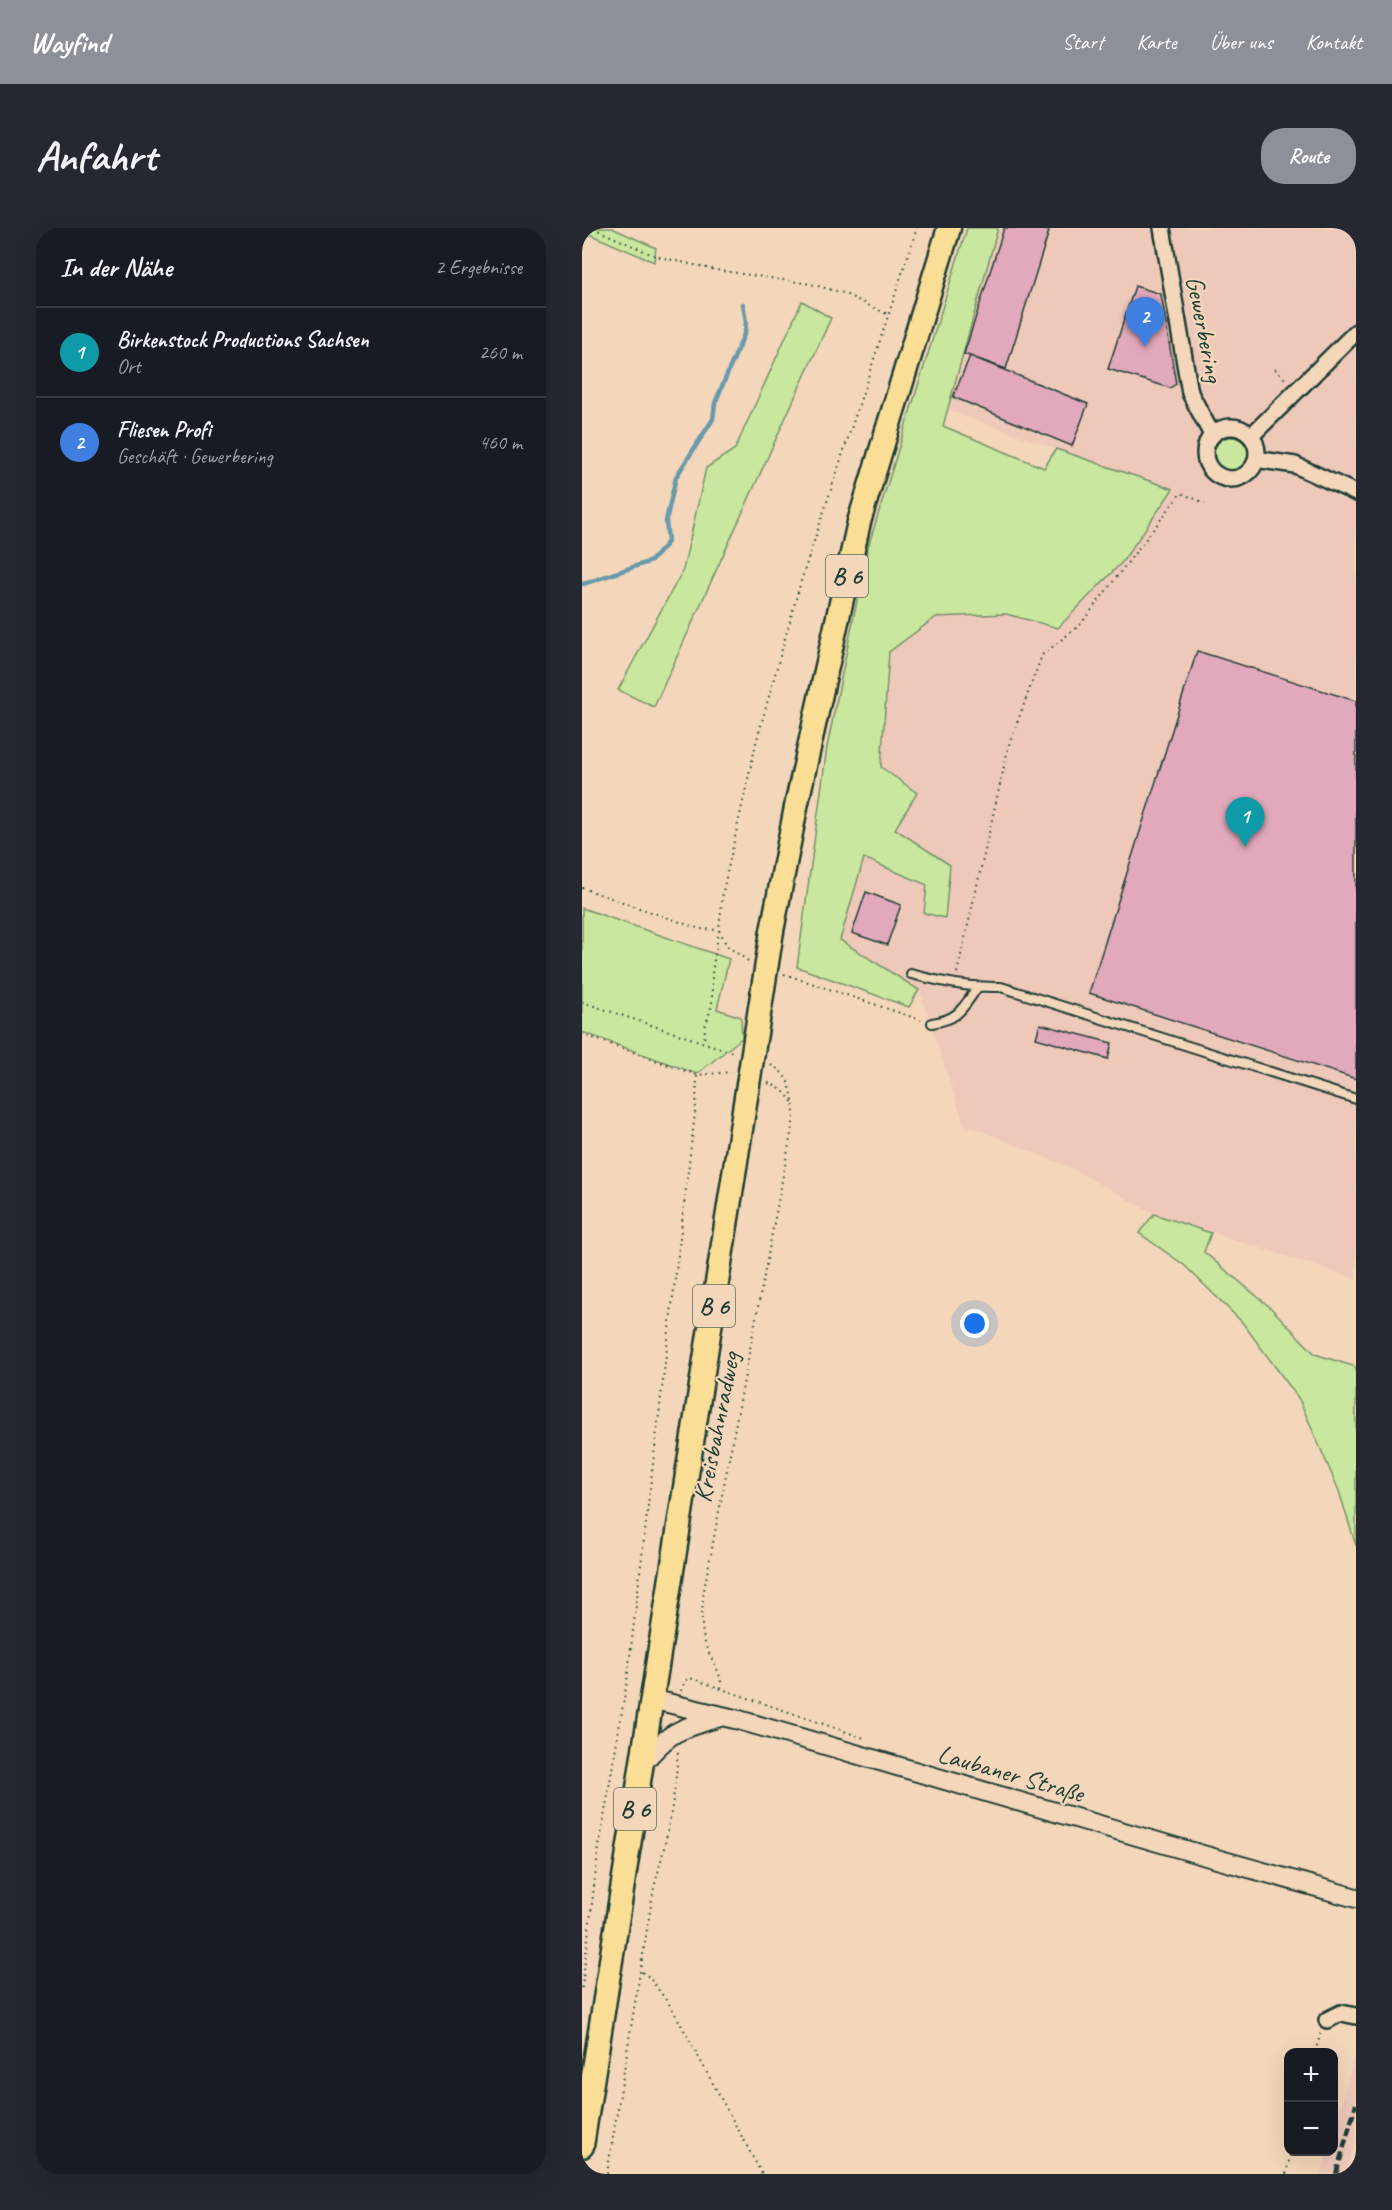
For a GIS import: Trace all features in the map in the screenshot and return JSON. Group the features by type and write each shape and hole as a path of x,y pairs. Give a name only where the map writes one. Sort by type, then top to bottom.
{"main road":[{"name":"B 6","path":"582,2146 651,1699 685,1501 772,931 797,802 859,522 949,228"}],"street":[{"name":"Gewerbering","path":"1162,228 1190,393 1212,435"},
{"path":"1251,436 1356,332"},
{"path":"1227,427 1236,427 1251,436 1257,451 1250,471 1238,478 1224,478 1216,474 1206,460 1207,443 1212,435 1227,427"},
{"path":"1256,459 1294,465 1356,493"},
{"name":"Laubaner Straße","path":"651,1699 723,1716 1356,1898"},
{"path":"642,1764 660,1743 675,1732 723,1716"},
{"path":"1327,2020 1341,2013 1356,2016"}],"lane":[{"path":"911,974 954,985 977,988 1001,987 1356,1099"},
{"path":"932,1023 949,1021 961,1011 977,988"}],"path":[{"path":"593,228 655,256 716,270 811,284 843,293 887,314"},
{"path":"954,985 1009,745 1042,655 1080,626 1181,494 1205,503"},
{"path":"582,888 700,929 719,930 712,973 712,1005 705,1028 704,1042"},
{"path":"582,1002 736,1053"},
{"path":"582,1034 697,1075 694,1117 627,1681 598,1853 582,1988"},
{"name":"Kreisbahnradweg","path":"675,1705 685,1681 690,1678 721,1688 720,1679 705,1644 702,1614 704,1590 794,1118 794,1104 787,1076 780,1068 758,1061"},
{"path":"608,2174 654,1887 667,1842 673,1806 679,1737 675,1732"},
{"path":"642,1972 649,1977 672,2008 762,2174"},
{"path":"1316,2048 1327,2020"},
{"path":"1286,2174 1291,2156"}],"shaded area":[{"path":"998,228 1356,228 1356,1279 1154,1214 1069,1167 964,1124 919,990 839,940 864,858 928,885 924,913 945,918 950,865 895,829 881,767 889,652 936,617 1006,614 1058,628 1172,490 947,410"},
{"path":"1356,2051 1356,2140 1346,2174 1321,2174 1326,2156 1338,2156 1338,2116"}],"green space":[{"path":"582,228 612,228 656,248 654,262 582,231"},
{"path":"967,228 998,228 943,426 1044,468 1056,449 1173,489 1123,561 1058,628 1006,614 936,617 889,652 881,767 917,793 895,829 950,865 945,918 924,913 927,885 864,858 840,940 919,990 909,1007 797,967 827,747 868,547"},
{"path":"802,301 831,318 654,707 618,690 683,570 706,468 735,449"},
{"path":"1231,437 1243,442 1248,454 1243,466 1231,471 1219,466 1214,454 1219,442"},
{"path":"582,908 729,959 717,1009 741,1017 742,1038 697,1074 582,1032"},
{"path":"1154,1214 1211,1233 1204,1252 1271,1308 1315,1354 1356,1367 1356,1546 1339,1491 1299,1399 1242,1322 1184,1265 1139,1233"}],"building":[{"path":"1004,228 1038,228 1049,231 1006,369 964,354"},
{"path":"1135,286 1161,294 1176,384 1170,388 1108,369"},
{"path":"970,356 1088,404 1072,446 953,397"},
{"path":"1197,651 1356,701 1356,1079 1089,993"},
{"path":"866,892 901,905 887,945 852,933"},
{"path":"1040,1024 1112,1043 1108,1059 1036,1038"}],"waterway":[{"path":"583,584 651,561 668,542 666,521 676,477 713,419 715,403 745,332 743,304"}],"railway":[{"path":"1336,2174 1356,2104"}],"place":[{"name":"Fliesen Profi","path":"1145,347"},
{"name":"Birkenstock Productions Sachsen","path":"1245,847"}]}
